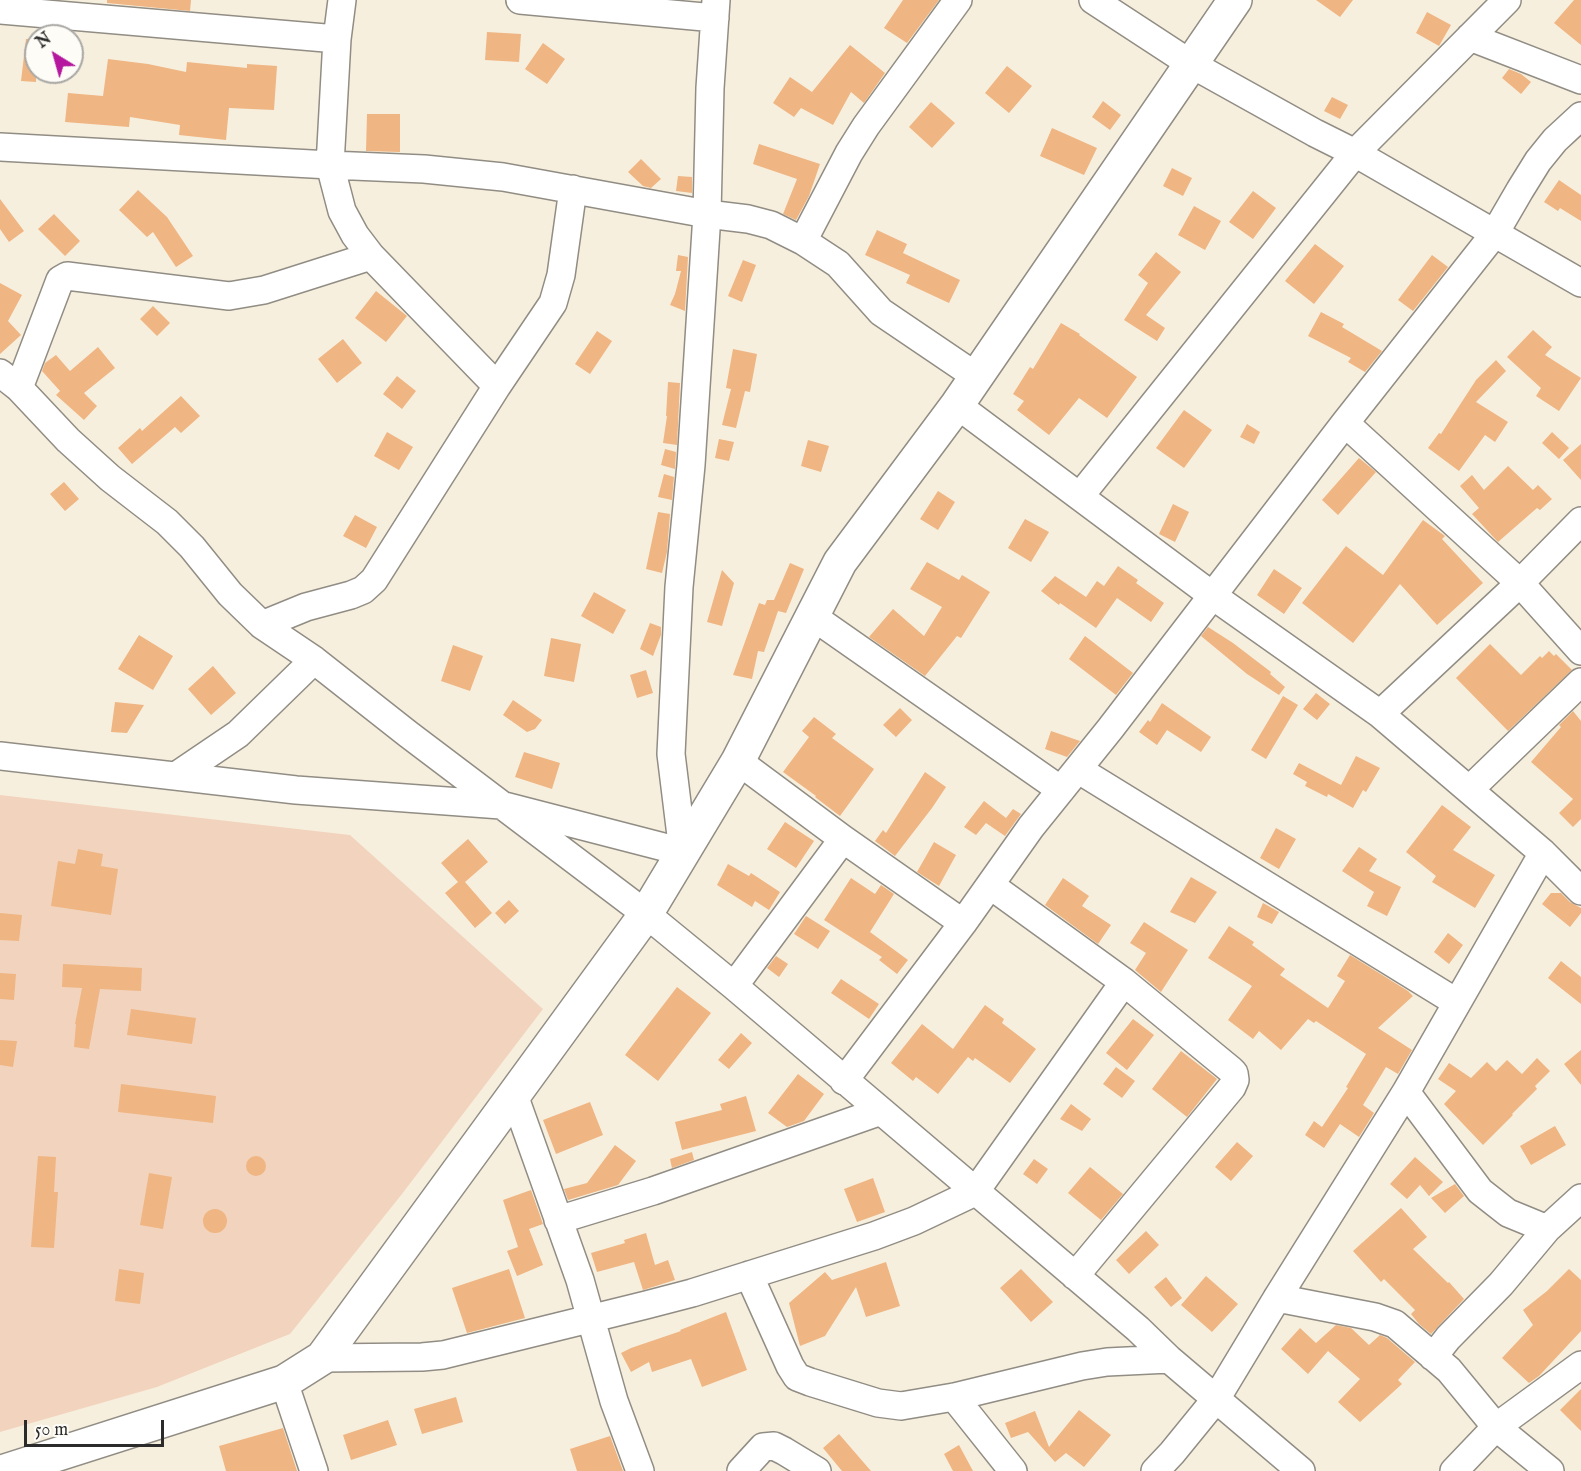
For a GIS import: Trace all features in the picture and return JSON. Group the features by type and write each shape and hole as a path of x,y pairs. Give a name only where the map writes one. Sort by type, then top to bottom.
{"main road":[{"path":"5,1471 284,1382 322,1358 646,914 738,760 840,562 977,377 1235,0"}],"street":[{"path":"342,0 337,39 330,165 342,211 355,236 371,256 497,386"},
{"path":"0,756 296,790 501,804 682,852 671,754 679,588 691,465 707,214 710,88 716,9 520,0"},
{"path":"803,241 849,153 866,126 958,0"},
{"path":"1093,0 1191,64 1355,153 1581,283"},
{"path":"1080,496 1355,153 1507,0"},
{"path":"0,10 337,39"},
{"path":"1470,37 1581,80"},
{"path":"844,1081 963,923 1031,827 1079,770 1345,423 1496,233 1538,161 1555,140 1581,116"},
{"path":"0,147 424,169 503,177 707,214 748,219 771,225 803,241 838,264 882,312 977,377"},
{"path":"262,625 306,607 351,595 363,590 374,580 497,386 553,303 561,275 573,189"},
{"path":"371,256 264,290 229,296 67,276 60,280 9,380 68,440 110,478 184,538 230,594 262,625 314,660 646,914 1138,1329 1301,1471"},
{"path":"957,405 1213,596 1380,714 1543,853 1581,891"},
{"path":"1345,423 1520,583 1581,651"},
{"path":"1380,714 1520,583 1581,521"},
{"path":"812,616 1061,790"},
{"path":"176,776 238,734 314,660"},
{"path":"1469,790 1581,682"},
{"path":"738,760 843,839 963,923"},
{"path":"1079,770 1456,1002"},
{"path":"734,986 843,839"},
{"path":"1170,1465 1216,1399 1406,1092 1543,853"},
{"path":"990,885 1124,982 1234,1073 1235,1080 1232,1087 1075,1276"},
{"path":"322,1358 443,1355 692,1293 914,1221 975,1192 1124,982"},
{"path":"1406,1092 1479,1191 1508,1213 1547,1229"},
{"path":"514,1095 580,1280 614,1401 640,1471"},
{"path":"558,1220 653,1191 881,1111"},
{"path":"1433,1357 1501,1284 1547,1229 1581,1198"},
{"path":"749,1275 797,1377 878,1403 902,1406 954,1397 1082,1366 1107,1362 1170,1359"},
{"path":"1277,1298 1375,1317 1395,1324 1449,1370 1496,1427 1550,1471"},
{"path":"1454,1471 1496,1427 1581,1365"},
{"path":"284,1382 314,1471"},
{"path":"954,1397 1013,1471"},
{"path":"741,1471 763,1447 774,1446 817,1471"}],"shaded area":[{"path":"0,795 350,835 543,1009 402,1194 290,1334 157,1387 0,1432"}],"building":[{"path":"107,0 191,0 190,11 107,3"},
{"path":"903,0 939,0 907,43 884,28"},
{"path":"1316,0 1353,0 1340,17"},
{"path":"1574,0 1581,0 1581,45 1554,23"},
{"path":"1427,12 1451,25 1439,46 1416,33"},
{"path":"487,32 521,34 519,62 485,60"},
{"path":"543,43 565,59 547,84 525,69"},
{"path":"850,45 885,73 864,103 851,92 833,125 801,108 794,117 773,103 790,77 812,92"},
{"path":"24,56 24,81 21,81"},
{"path":"108,59 186,72 187,62 247,68 247,64 277,66 274,110 229,108 226,140 179,135 180,125 130,117 129,127 65,122 68,93 103,96"},
{"path":"1007,66 1032,86 1009,113 985,93"},
{"path":"1509,69 1521,74 1531,82 1521,94 1502,78"},
{"path":"1332,97 1348,105 1340,119 1324,111"},
{"path":"1103,101 1121,115 1110,130 1092,117"},
{"path":"931,102 955,123 932,148 909,127"},
{"path":"367,114 400,114 400,152 366,151"},
{"path":"1052,128 1097,148 1084,175 1040,156"},
{"path":"759,144 820,164 809,196 796,220 783,214 797,179 753,164"},
{"path":"641,159 661,179 651,188 643,186 628,172"},
{"path":"1172,168 1192,178 1183,196 1163,186"},
{"path":"678,176 692,177 692,193 676,191"},
{"path":"1559,180 1581,195 1581,221 1560,208 1558,211 1544,202"},
{"path":"138,190 167,217 193,256 176,267 153,232 147,237 119,210"},
{"path":"1253,191 1276,208 1253,239 1229,222"},
{"path":"0,199 24,231 9,242 0,229"},
{"path":"1194,206 1221,221 1205,250 1178,235"},
{"path":"54,214 80,241 65,256 38,229"},
{"path":"877,230 907,244 903,253 960,280 949,303 906,283 910,275 865,255"},
{"path":"1315,244 1344,266 1314,304 1285,281"},
{"path":"1156,252 1181,272 1146,315 1165,328 1157,341 1124,320 1148,283 1138,275"},
{"path":"678,255 688,257 685,311 670,305 681,271 676,271"},
{"path":"1432,255 1448,267 1413,311 1398,300"},
{"path":"743,260 756,265 742,302 728,296"},
{"path":"0,283 22,295 8,321 21,335 0,354"},
{"path":"376,291 407,316 386,342 355,318"},
{"path":"153,306 170,323 157,336 140,319"},
{"path":"1321,312 1344,324 1342,327 1382,351 1365,372 1348,362 1351,358 1308,336"},
{"path":"1061,323 1080,334 1137,377 1107,418 1079,398 1049,435 1017,410 1024,401 1013,394 1030,367 1033,369"},
{"path":"1533,330 1552,347 1545,355 1581,378 1559,411 1536,396 1541,388 1507,357"},
{"path":"597,331 612,341 590,374 575,364"},
{"path":"343,339 362,363 337,383 318,359"},
{"path":"98,347 115,368 84,393 97,406 84,420 56,395 60,391 42,371 45,363 56,355 70,371"},
{"path":"733,349 757,354 750,392 745,391 736,428 722,425 731,389 726,388"},
{"path":"1496,360 1506,371 1476,402 1508,422 1495,442 1485,435 1459,471 1428,448 1439,433 1441,434 1476,380"},
{"path":"397,376 416,391 402,409 383,394"},
{"path":"668,382 680,383 677,445 663,443"},
{"path":"181,396 200,416 181,433 175,427 132,464 118,448 140,428 142,431"},
{"path":"1184,410 1212,430 1184,468 1156,448"},
{"path":"1247,424 1260,432 1254,444 1240,437"},
{"path":"387,432 413,447 399,470 374,456"},
{"path":"1552,432 1569,448 1559,459 1542,443"},
{"path":"719,439 734,442 729,461 715,458"},
{"path":"808,440 829,446 821,472 801,466"},
{"path":"1581,444 1581,480 1563,460"},
{"path":"665,449 676,452 675,469 661,465"},
{"path":"1359,458 1376,472 1338,515 1322,500"},
{"path":"1508,466 1533,490 1538,485 1552,499 1540,510 1537,508 1498,542 1472,514 1479,508 1460,486 1472,475 1484,490"},
{"path":"664,474 674,477 672,500 658,497"},
{"path":"64,482 79,499 65,511 50,494"},
{"path":"938,491 955,502 938,530 920,519"},
{"path":"1173,504 1189,512 1175,542 1159,534"},
{"path":"658,512 670,514 667,552 662,573 646,569"},
{"path":"355,515 377,527 366,548 343,536"},
{"path":"1025,519 1049,532 1031,562 1008,548"},
{"path":"1423,520 1445,536 1442,539 1483,583 1437,625 1400,584 1353,643 1302,603 1346,546 1383,575"},
{"path":"927,562 959,580 962,575 990,592 961,638 957,636 925,676 869,637 893,609 924,636 942,607 910,589"},
{"path":"790,563 804,569 786,613 778,611 764,652 758,651 752,679 733,675 759,603 765,605 767,600 774,600"},
{"path":"1118,566 1138,580 1136,583 1164,603 1151,622 1117,598 1096,628 1041,591 1055,576 1086,597 1097,581 1104,586"},
{"path":"1274,569 1302,588 1284,614 1257,595"},
{"path":"722,570 734,583 722,626 707,622"},
{"path":"594,592 626,610 613,634 581,616"},
{"path":"650,623 661,627 661,635 653,656 640,649"},
{"path":"1208,627 1271,672 1270,674 1285,687 1279,695 1247,674 1201,636"},
{"path":"139,635 173,656 153,690 118,669"},
{"path":"1085,636 1133,673 1116,695 1069,659"},
{"path":"551,638 581,644 574,682 544,676"},
{"path":"1490,644 1521,675 1540,656 1542,658 1549,651 1554,656 1556,654 1572,670 1508,731 1456,678"},
{"path":"453,645 483,656 470,691 441,681"},
{"path":"213,666 236,693 211,715 188,689"},
{"path":"646,670 653,693 637,698 630,675"},
{"path":"1316,693 1330,704 1317,720 1303,709"},
{"path":"1283,696 1298,705 1266,759 1251,750"},
{"path":"513,700 542,720 535,729 527,732 503,715"},
{"path":"115,702 144,705 127,733 111,732"},
{"path":"1162,703 1211,737 1201,752 1167,730 1157,745 1139,732 1148,720 1150,722"},
{"path":"900,708 912,720 896,737 883,725"},
{"path":"1573,711 1581,721 1581,819 1573,827 1559,813 1573,799 1531,762 1561,727 1559,725"},
{"path":"814,717 836,734 832,738 874,769 840,816 783,772 809,737 802,731"},
{"path":"1051,731 1080,741 1067,757 1045,749"},
{"path":"524,752 560,763 552,789 515,777"},
{"path":"1356,756 1380,768 1366,792 1363,790 1353,808 1328,794 1327,797 1305,786 1307,782 1293,774 1299,763 1341,785"},
{"path":"925,772 946,787 895,856 875,841 883,830 886,833"},
{"path":"984,801 1006,818 1013,809 1021,814 1005,836 986,823 976,835 964,827"},
{"path":"1442,805 1471,827 1453,850 1495,875 1475,908 1432,882 1436,876 1406,852"},
{"path":"785,822 814,841 796,868 767,849"},
{"path":"1276,828 1296,839 1279,869 1260,858"},
{"path":"468,839 488,862 465,882 492,913 475,928 445,893 458,882 441,863"},
{"path":"934,842 956,855 939,886 917,872"},
{"path":"1359,847 1377,859 1369,871 1401,887 1387,916 1367,906 1374,892 1342,871"},
{"path":"78,849 103,854 101,866 118,869 111,915 51,906 58,861 75,864"},
{"path":"728,864 749,876 751,873 780,892 769,910 755,901 752,907 717,885"},
{"path":"1191,877 1217,892 1195,923 1170,912"},
{"path":"851,878 875,894 881,885 894,894 870,932 908,960 897,974 879,960 882,957 824,920"},
{"path":"1063,878 1089,896 1082,906 1111,925 1098,944 1045,905"},
{"path":"1551,893 1561,893 1581,908 1581,913 1570,927 1542,904"},
{"path":"509,900 519,911 505,924 495,913"},
{"path":"1263,903 1279,912 1272,924 1257,917"},
{"path":"0,913 22,915 19,941 0,940"},
{"path":"806,916 830,931 818,949 794,934"},
{"path":"1144,922 1188,950 1161,992 1135,970 1146,953 1130,943"},
{"path":"1229,926 1254,942 1252,945 1285,969 1280,975 1328,1008 1345,981 1337,976 1350,955 1413,996 1378,1028 1412,1050 1398,1074 1386,1067 1363,1105 1374,1113 1359,1137 1340,1124 1324,1148 1305,1135 1314,1121 1322,1127 1348,1088 1346,1087 1366,1054 1316,1021 1314,1023 1308,1019 1281,1050 1259,1031 1253,1039 1228,1020 1252,986 1208,958"},
{"path":"1448,933 1463,945 1449,964 1434,952"},
{"path":"776,956 788,964 779,977 767,968"},
{"path":"1561,961 1581,977 1581,1004 1548,978"},
{"path":"63,964 142,968 141,991 100,989 89,1049 74,1047 75,1024 82,988 62,987"},
{"path":"0,973 16,974 14,1000 0,999"},
{"path":"841,979 879,1004 869,1019 831,993"},
{"path":"677,987 711,1013 658,1081 625,1055"},
{"path":"985,1005 1004,1019 1002,1023 1036,1049 1010,1083 975,1058 973,1061 968,1057 938,1094 916,1077 913,1081 891,1063 922,1024 953,1049"},
{"path":"131,1009 196,1018 192,1044 127,1035"},
{"path":"1133,1019 1154,1035 1127,1070 1106,1053"},
{"path":"741,1033 752,1043 729,1069 718,1060"},
{"path":"0,1040 17,1041 13,1067 0,1065"},
{"path":"1581,1050 1581,1085 1564,1064"},
{"path":"1181,1051 1217,1079 1187,1117 1152,1089"},
{"path":"1537,1058 1550,1071 1535,1086 1537,1089 1483,1145 1444,1104 1456,1091 1438,1079 1449,1063 1471,1078 1487,1062 1496,1071 1507,1060 1522,1074"},
{"path":"1116,1067 1135,1081 1122,1098 1103,1084"},
{"path":"798,1074 824,1094 804,1121 787,1127 768,1113"},
{"path":"121,1084 216,1096 213,1123 118,1112"},
{"path":"746,1096 756,1131 682,1150 675,1122 722,1110 720,1104"},
{"path":"590,1102 603,1135 556,1154 543,1120"},
{"path":"1071,1104 1091,1119 1082,1131 1060,1119"},
{"path":"1555,1126 1566,1145 1531,1165 1520,1146"},
{"path":"1237,1142 1253,1156 1231,1181 1215,1167"},
{"path":"615,1145 636,1161 618,1185 568,1200 564,1189 587,1183"},
{"path":"692,1152 694,1160 672,1168 670,1159"},
{"path":"38,1156 56,1157 54,1192 58,1192 54,1248 31,1247"},
{"path":"256,1156 263,1159 266,1166 263,1173 256,1176 249,1173 246,1166 249,1159"},
{"path":"1415,1157 1443,1182 1429,1196 1420,1185 1407,1199 1390,1184"},
{"path":"1034,1159 1048,1169 1037,1184 1023,1174"},
{"path":"1090,1167 1123,1194 1101,1220 1068,1193"},
{"path":"149,1173 172,1177 163,1229 140,1225"},
{"path":"873,1178 885,1212 857,1222 844,1189"},
{"path":"1455,1184 1464,1196 1445,1213 1431,1198"},
{"path":"531,1190 543,1224 529,1229 543,1265 517,1276 507,1251 518,1247 503,1200"},
{"path":"1401,1208 1427,1237 1413,1249 1464,1299 1431,1334 1411,1314 1415,1310 1384,1279 1381,1282 1353,1251"},
{"path":"215,1209 223,1213 227,1221 223,1229 215,1233 207,1229 203,1221 207,1213"},
{"path":"1146,1231 1159,1245 1129,1274 1116,1260"},
{"path":"646,1233 655,1265 668,1260 675,1280 643,1290 634,1262 597,1272 591,1253 625,1243 624,1240"},
{"path":"886,1262 900,1306 866,1317 856,1287 825,1336 800,1346 789,1303 825,1272 832,1280"},
{"path":"119,1269 144,1273 140,1304 115,1301"},
{"path":"509,1269 525,1318 467,1333 452,1288"},
{"path":"1021,1269 1053,1302 1031,1322 1000,1288"},
{"path":"1569,1269 1581,1280 1581,1331 1539,1376 1529,1383 1502,1358 1533,1325 1523,1310"},
{"path":"1206,1276 1238,1304 1212,1332 1181,1305"},
{"path":"1166,1277 1182,1298 1171,1307 1154,1287"},
{"path":"726,1312 747,1370 702,1387 691,1359 652,1372 649,1362 631,1372 621,1353 681,1331"},
{"path":"1336,1325 1351,1328 1369,1345 1380,1335 1387,1338 1415,1362 1398,1380 1402,1384 1360,1422 1338,1402 1360,1379 1328,1351 1308,1374 1281,1349 1300,1328 1316,1343"},
{"path":"1581,1389 1581,1431 1560,1410"},
{"path":"456,1397 463,1422 422,1434 414,1409"},
{"path":"1079,1410 1111,1435 1084,1467 1066,1453 1055,1462 1028,1432 1011,1438 1005,1423 1035,1411 1049,1447"},
{"path":"388,1420 397,1445 351,1460 343,1435"},
{"path":"283,1428 297,1471 226,1471 219,1446"},
{"path":"839,1434 871,1471 842,1471 823,1448"},
{"path":"610,1436 623,1471 577,1471 570,1449"},
{"path":"959,1445 973,1471 953,1471 944,1454"}]}
